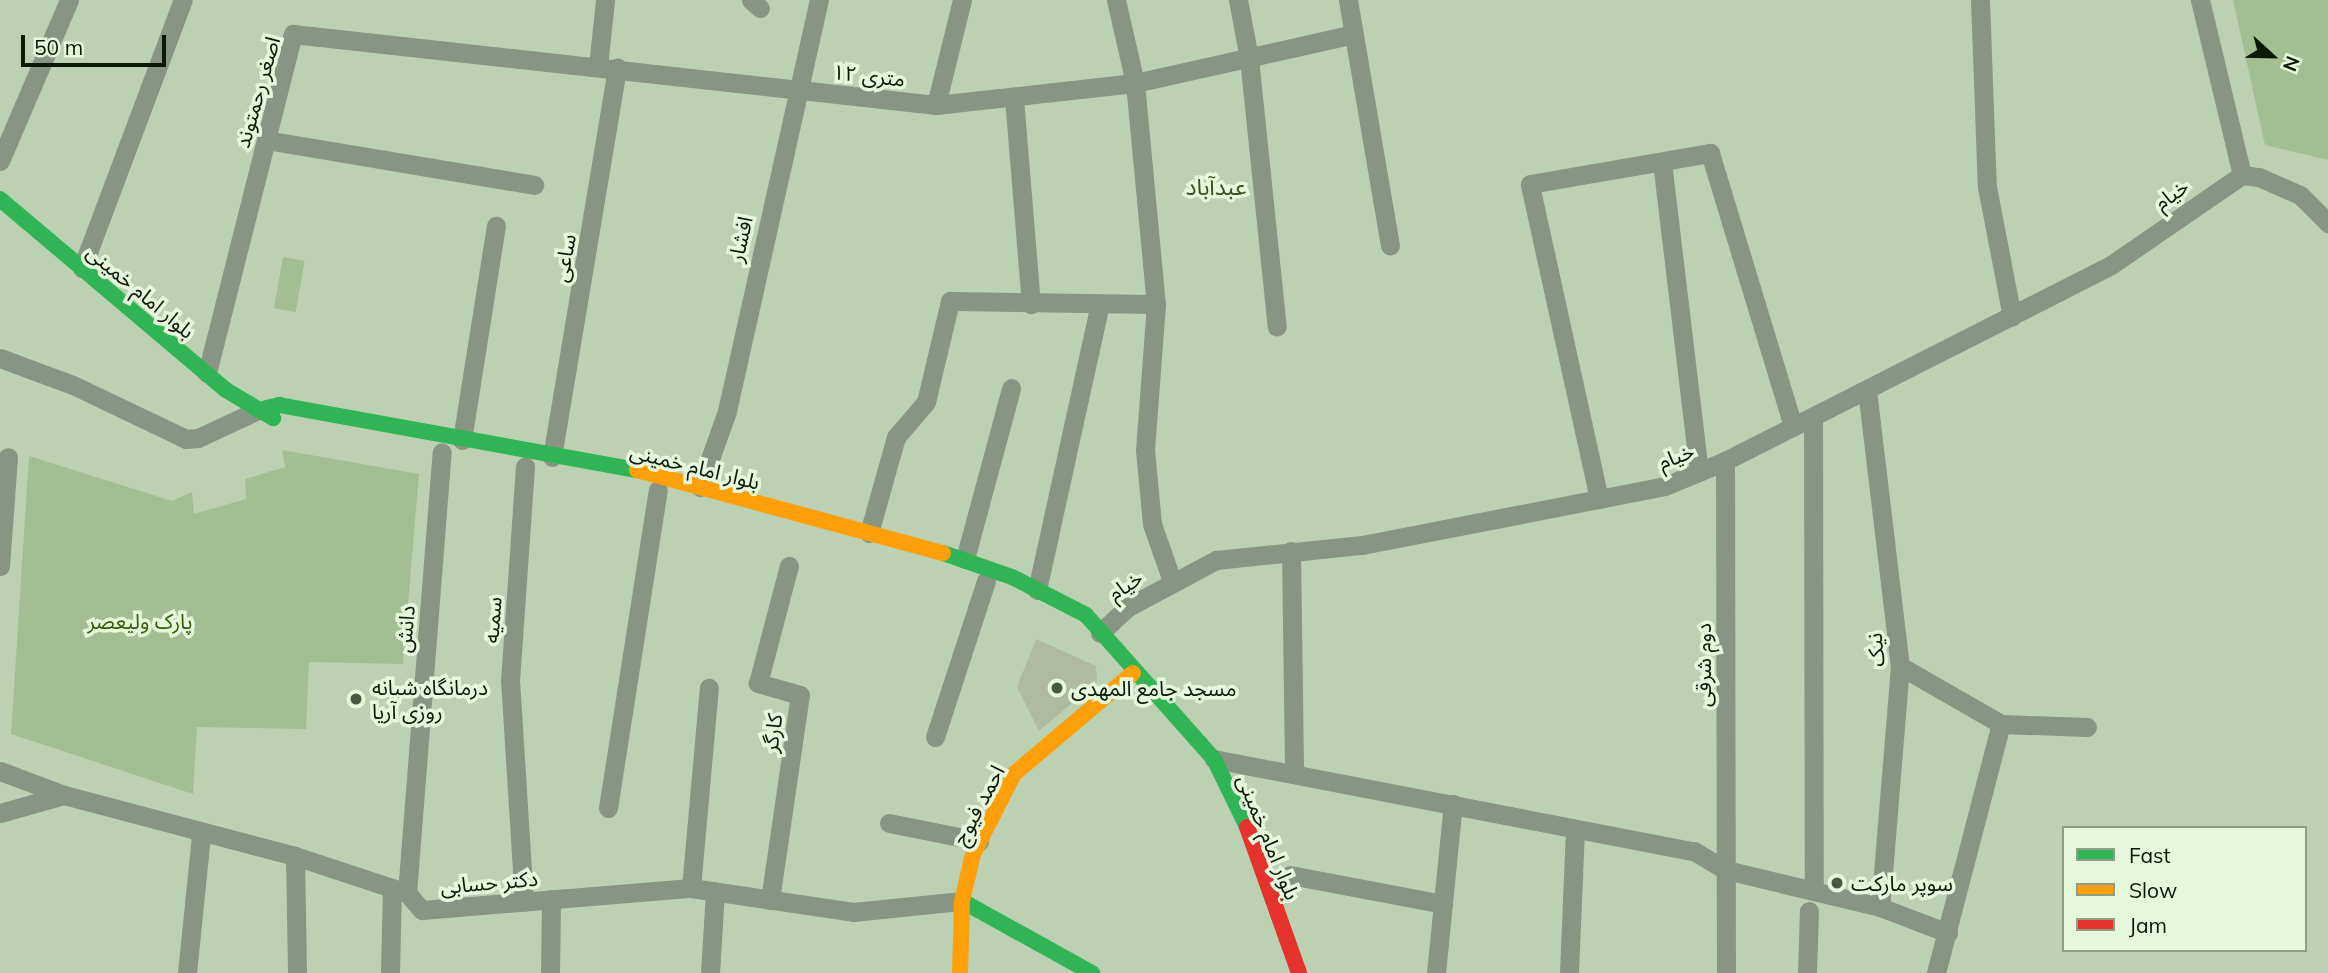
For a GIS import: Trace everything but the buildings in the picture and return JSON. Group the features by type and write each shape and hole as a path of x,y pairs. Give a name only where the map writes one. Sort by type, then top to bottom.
{"street":[{"path":"0,161 69,0"},
{"path":"82,268 183,0"},
{"name":"ساعی","path":"552,457 607,66 605,0"},
{"name":"افشار","path":"700,487 727,411 819,0"},
{"path":"936,105 962,0"},
{"path":"1116,0 1135,83 1156,304 1145,450 1152,524 1172,581"},
{"path":"1237,0 1249,58 1277,327"},
{"path":"1348,0 1390,245"},
{"path":"1980,0 1981,123 1987,187 2012,317"},
{"path":"2200,0 2242,175 2259,177 2300,195 2328,223"},
{"name":"اصغر رحمتوند","path":"206,373 293,34 607,66"},
{"name":"۱۲ متری","path":"607,66 936,105 1135,83 1354,34"},
{"path":"1014,98 1031,304"},
{"path":"266,140 534,186"},
{"path":"1599,499 1530,184 1710,153 1793,427"},
{"path":"1662,162 1699,472"},
{"name":"خیام","path":"1100,633 1128,607 1172,581 1216,560 1362,544 1665,486 1725,461 2112,265 2223,184 2242,175"},
{"name":"بلوار امام خمینی","path":"0,199 206,373 275,419 442,452 658,489 986,581 1100,633"},
{"path":"462,440 496,226"},
{"path":"869,533 896,437 926,402 950,301 1156,304"},
{"path":"1037,590 1100,304"},
{"path":"0,358 73,385 186,439 198,438 258,410"},
{"path":"965,559 1011,388"},
{"name":"نیک","path":"1867,390 1900,666 1880,907"},
{"name":"بلوار امام خمینی","path":"258,410 279,405 700,487 965,559 1037,590 1086,615 1133,673 1214,759 1245,822 1299,973"},
{"path":"1813,417 1814,890"},
{"name":"دانش","path":"390,973 442,452"},
{"path":"0,566 8,457"},
{"name":"دوم شرقی","path":"1725,461 1726,973"},
{"name":"سمیه","path":"524,902 510,681 525,467"},
{"path":"608,808 658,489"},
{"path":"1290,551 1294,772"},
{"name":"کارگر","path":"770,900 800,695 758,683 789,566"},
{"path":"935,737 986,581"},
{"path":"1900,666 2001,723 2087,727"},
{"name":"احمد فیوج","path":"960,973 962,901 979,841 1014,774 1133,673"},
{"path":"691,888 709,688"},
{"path":"1936,973 2001,723"},
{"path":"1214,759 1294,772 1694,852 1726,870 1880,907 1948,933"},
{"name":"دکتر حسابی","path":"0,771 64,795 201,834 295,856 399,891 422,910 691,888 853,912 962,901"},
{"path":"0,813 64,795"},
{"path":"1436,973 1453,804"},
{"path":"889,824 979,841"},
{"path":"1569,973 1575,829"},
{"path":"187,973 201,834"},
{"path":"295,856 297,973"},
{"path":"1290,875 1443,904"},
{"path":"710,973 715,891"},
{"path":"550,973 551,899"},
{"path":"962,901 1092,973"},
{"path":"1807,973 1809,911"}],"green space":[{"path":"2233,0 2328,0 2328,160 2265,145"},
{"path":"283,257 305,261 296,312 274,308"},
{"name":"پارک ولیعصر","path":"282,450 419,474 403,664 309,662 306,729 197,727 193,794 11,734 29,456 172,501 192,492 194,514 246,499 245,479 285,467"}],"traffic: fast":[{"path":"0,199 226,390 273,418"},
{"path":"258,410 279,405 637,470"},
{"path":"943,553 1012,577 1086,615 1214,759 1247,827"},
{"path":"962,901 1092,973"}],"traffic: slow":[{"path":"637,470 943,553"},
{"path":"960,973 962,901 973,854 1014,774 1133,673"}],"traffic: jam":[{"path":"1247,827 1299,973"}],"place":[{"name":"مسجد جامع المهدی","path":"1057,688"},
{"name":"درمانگاه شبانه روزی آریا","path":"356,699"},
{"name":"سوپر مارکت","path":"1837,883"}],"district":[{"name":"عبدآباد","path":"1216,187"}]}
